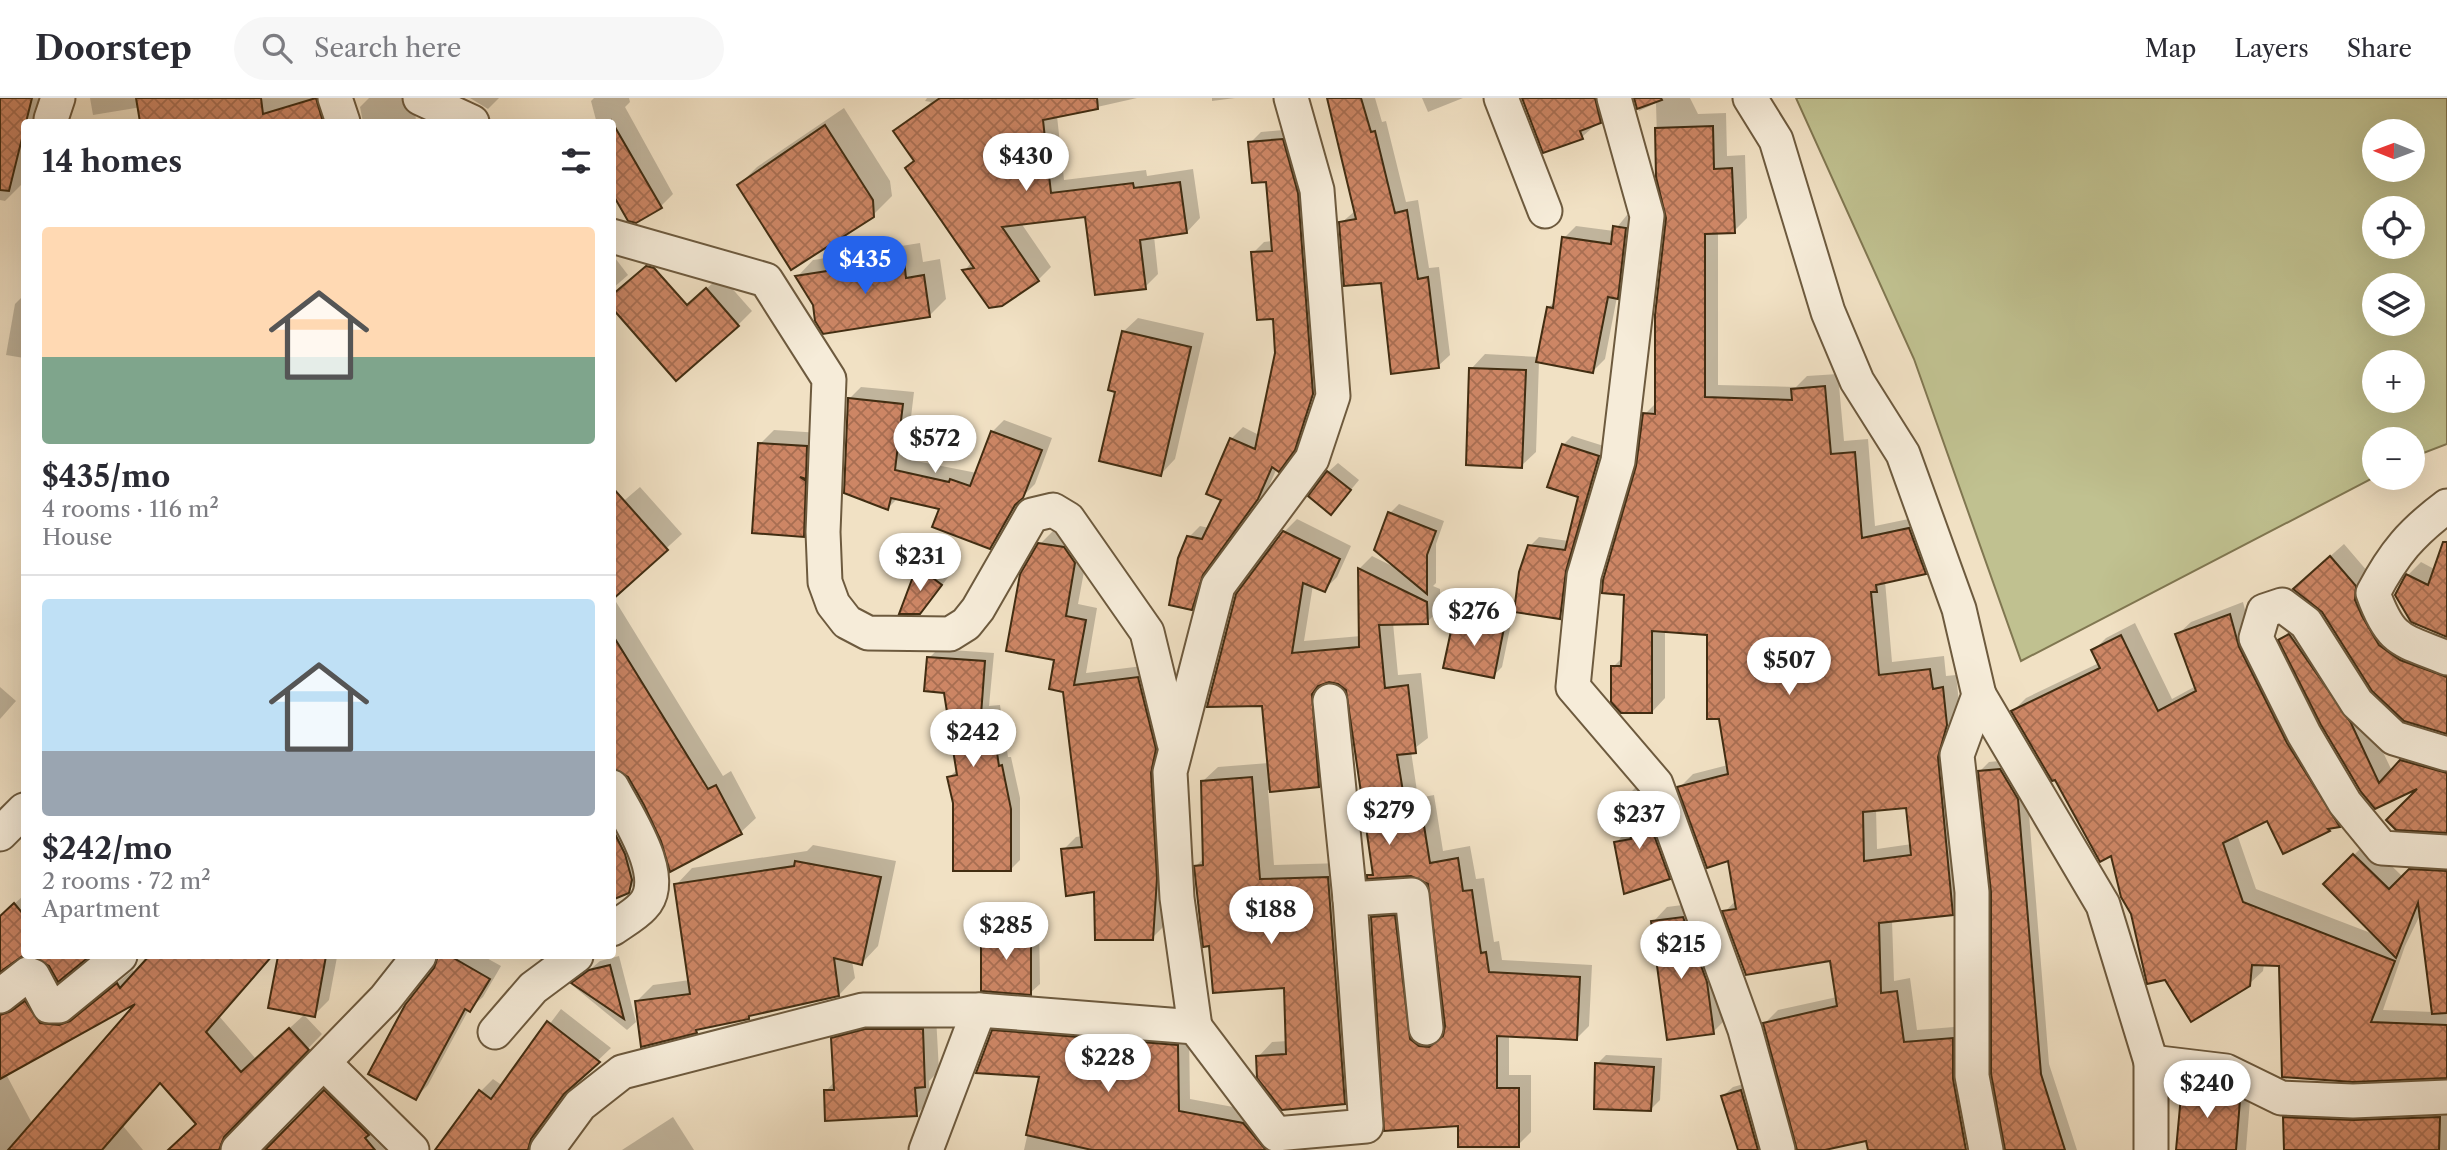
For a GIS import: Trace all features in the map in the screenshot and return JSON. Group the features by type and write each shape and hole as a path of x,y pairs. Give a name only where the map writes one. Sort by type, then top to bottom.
{"street":[{"path":"335,98 342,119"},
{"path":"420,98 466,119"},
{"path":"1290,98 1317,190 1333,396 1312,460 1218,586 1170,772 1177,898 1195,1027 1276,1134 1366,1126 1350,899 1330,701"},
{"path":"1501,98 1545,211"},
{"path":"1614,98 1647,216 1618,461 1584,576 1573,687 1656,784 1745,1030 1777,1150"},
{"path":"1751,98 1776,140 1828,312 1857,381 1903,454 1959,610 1979,695 2103,905 2151,1062 2151,1150"},
{"path":"616,237 766,280 829,379 823,532 825,582 833,604 847,622 868,634 950,634 966,624 978,609 1032,515 1053,510 1068,519 1147,632 1175,749"},
{"path":"2447,506 2413,532 2389,563 2374,593 2381,615 2396,638 2447,658"},
{"path":"2447,754 2394,738 2357,703 2306,623 2282,605 2264,611 2256,638 2304,734 2344,803 2382,848 2447,852"},
{"path":"1979,695 1957,755 1972,892 1972,1076 1986,1150"},
{"path":"616,795 651,864 654,886 644,906 616,926"},
{"path":"0,834 21,813"},
{"path":"1350,899 1412,895 1426,1028"},
{"path":"0,996 28,974 33,976 49,1006 59,1006 116,959"},
{"path":"239,1150 385,999 417,959"},
{"path":"495,1032 533,988 572,959"},
{"path":"547,1150 580,1105 622,1072 863,1010 979,1010 1195,1027"},
{"path":"926,1150 979,1010"},
{"path":"2151,1062 2227,1070 2281,1098 2353,1101 2447,1097"},
{"path":"324,1063 412,1150"}],"green space":[{"path":"1796,98 2447,98 2447,444 2425,452 2425,427 2362,427 2362,484 2021,661 1914,359"}],"building":[{"path":"0,98 32,98 27,119 21,119 21,142 9,191 0,190"},
{"path":"136,98 261,98 263,114 316,98 322,119 140,119"},
{"path":"940,98 1097,98 1098,109 1043,120 1051,193 1133,183 1134,188 1180,182 1187,233 1140,240 1146,289 1095,295 1085,217 1002,227 1039,281 1002,306 989,308 962,270 974,268 905,168 914,161 893,131"},
{"path":"1327,98 1361,98 1371,132 1375,131 1395,213 1407,210 1418,279 1428,277 1439,368 1391,374 1381,283 1344,286 1339,222 1356,219"},
{"path":"1522,98 1595,98 1601,123 1580,131 1583,139 1543,153"},
{"path":"1634,98 1661,98 1662,100 1637,109"},
{"path":"825,125 873,200 874,217 791,270 737,185"},
{"path":"1713,126 1714,169 1732,168 1735,233 1705,234 1705,397 1792,400 1791,389 1825,386 1831,454 1855,452 1862,538 1909,528 1926,574 1876,585 1877,592 1871,592 1879,675 1930,669 1933,689 1943,687 1947,725 1938,757 1953,915 1879,923 1881,993 1897,991 1904,1042 1953,1038 1953,1079 1966,1150 1868,1150 1866,1141 1825,1150 1797,1150 1763,1023 1837,1006 1830,961 1746,975 1722,911 1736,909 1728,861 1707,868 1677,787 1728,774 1719,719 1707,719 1707,635 1652,631 1652,713 1621,713 1611,702 1611,666 1621,666 1624,595 1602,593 1603,580 1636,466 1643,413 1655,414 1655,315 1666,218 1656,177 1655,128","holes":["1906,808 1911,855 1864,861 1863,812"]},
{"path":"616,129 662,208 636,223 628,221 616,200"},
{"path":"1283,139 1298,193 1313,394 1295,450 1279,472 1272,467 1258,499 1203,575 1192,610 1169,605 1178,558 1187,536 1202,539 1221,500 1206,494 1230,438 1255,449 1275,353 1273,319 1257,320 1251,252 1272,251 1266,182 1252,183 1248,142"},
{"path":"1613,226 1626,228 1618,299 1608,297 1593,373 1536,362 1547,307 1553,308 1562,237 1611,244"},
{"path":"904,259 906,278 924,275 930,317 823,334 815,321 813,305 795,276"},
{"path":"646,266 654,268 687,305 706,288 739,326 676,381 616,313 616,292"},
{"path":"1122,331 1191,347 1161,476 1099,461 1115,392 1108,390"},
{"path":"1469,368 1526,370 1522,468 1466,465"},
{"path":"848,398 903,404 895,470 949,482 950,479 970,486 991,431 1042,450 1023,498 1015,505 990,549 932,527 939,509 891,498 888,510 844,493"},
{"path":"758,443 807,446 806,479 800,477 806,481 804,537 752,533"},
{"path":"1562,444 1599,456 1566,571 1560,619 1514,612 1519,572 1528,545 1565,550 1578,497 1547,487"},
{"path":"1327,471 1351,490 1331,515 1308,496"},
{"path":"616,492 668,550 616,596"},
{"path":"1388,512 1436,531 1427,555 1427,594 1374,550"},
{"path":"1283,531 1340,559 1325,592 1303,583 1292,653 1359,647 1358,568 1427,602 1428,624 1379,625 1385,688 1408,685 1416,753 1397,755 1406,810 1421,807 1430,863 1458,858 1463,891 1472,890 1481,953 1486,952 1489,972 1580,977 1577,1040 1497,1036 1497,1088 1519,1088 1519,1147 1458,1147 1458,1126 1384,1131 1371,917 1395,915 1410,1039 1419,1046 1429,1047 1443,1036 1445,1026 1428,884 1411,876 1367,879 1367,875 1373,875 1346,690 1329,682 1318,686 1312,694 1319,787 1270,792 1262,706 1207,707 1236,594"},
{"path":"2443,542 2447,542 2447,637 2411,622 2395,595 2406,574 2428,585"},
{"path":"1038,543 1064,547 1075,563 1066,616 1086,620 1074,685 1138,677 1156,749 1151,773 1157,878 1153,940 1095,940 1094,892 1066,896 1061,849 1082,847 1063,692 1049,689 1054,660 1006,651 1020,574"},
{"path":"2330,556 2356,586 2355,600 2379,645 2400,660 2447,677 2447,734 2404,721 2372,691 2322,612 2293,589"},
{"path":"917,566 942,585 920,614 899,614"},
{"path":"2230,614 2239,647 2287,743 2340,827 2328,829 2330,831 2283,854 2267,821 2223,843 2243,902 2395,961 2371,1022 2447,1025 2447,1078 2353,1082 2282,1077 2279,966 2252,965 2250,986 2191,1022 2165,980 2147,984 2131,914 2121,897 2111,856 2100,862 2055,780 2052,781 2011,711 2100,668 2091,650 2121,635 2158,711 2196,691 2175,634"},
{"path":"1454,617 1504,628 1494,678 1443,668"},
{"path":"2289,634 2351,723 2379,783 2400,760 2447,773 2447,833 2396,830 2386,820 2417,789 2375,809 2361,792 2321,725 2278,640"},
{"path":"616,640 708,789 716,785 742,834 670,872 661,841 628,777 616,770"},
{"path":"927,657 985,661 981,715 991,713 999,766 1002,765 1011,809 1011,871 953,871 953,803 947,777 957,775 944,693 924,691"},
{"path":"2000,769 2018,799 2041,1074 2065,1150 2005,1150 1991,1074 1991,892 1978,771"},
{"path":"1252,777 1260,879 1328,877 1345,1104 1282,1110 1257,1078 1256,1056 1286,1054 1284,988 1213,993 1209,946 1203,947 1194,866 1203,865 1201,781"},
{"path":"1639,794 1670,879 1624,894 1614,842 1631,839 1624,797"},
{"path":"616,836 625,854 632,880 629,893 616,898"},
{"path":"2353,854 2389,889 2409,869 2447,871 2447,1013 2432,1014 2418,903 2396,958 2323,884"},
{"path":"795,861 881,877 862,965 834,958 839,996 749,1016 749,1019 696,1030 697,1033 641,1047 635,1001 690,994 674,884 794,866"},
{"path":"14,903 21,911 21,957 0,972 0,916"},
{"path":"1683,917 1707,982 1714,1034 1667,1040 1651,921"},
{"path":"1031,930 1031,995 981,991 981,931"},
{"path":"36,959 86,959 58,982 49,966"},
{"path":"146,959 269,959 206,1032 241,1072 289,1028 309,1050 224,1137 219,1150 168,1150 196,1124 160,1083 102,1150 8,1150 135,1004 0,1079 0,1015 25,1001 40,1023 59,1025 70,1021 117,983 120,988"},
{"path":"277,959 325,959 315,1017 268,1008"},
{"path":"437,959 455,959 490,979 470,1012 465,1009 416,1100 368,1074 405,1005 434,968"},
{"path":"610,965 624,1019 571,983 589,970"},
{"path":"547,1021 600,1062 564,1094 531,1139 528,1150 435,1150 479,1090 491,1099"},
{"path":"865,1029 923,1029 925,1087 915,1088 917,1116 825,1121 824,1090 834,1090 831,1038"},
{"path":"992,1030 1178,1045 1179,1111 1243,1123 1266,1150 1092,1150 1026,1135 1039,1077 976,1073"},
{"path":"1595,1063 1654,1067 1651,1111 1594,1109"},
{"path":"2182,1085 2220,1090 2240,1100 2236,1150 2176,1150"},
{"path":"324,1090 369,1135 365,1138 375,1150 265,1150"},
{"path":"1741,1090 1758,1150 1738,1150 1721,1096"},
{"path":"2283,1117 2354,1120 2440,1117 2439,1150 2284,1150"}]}
